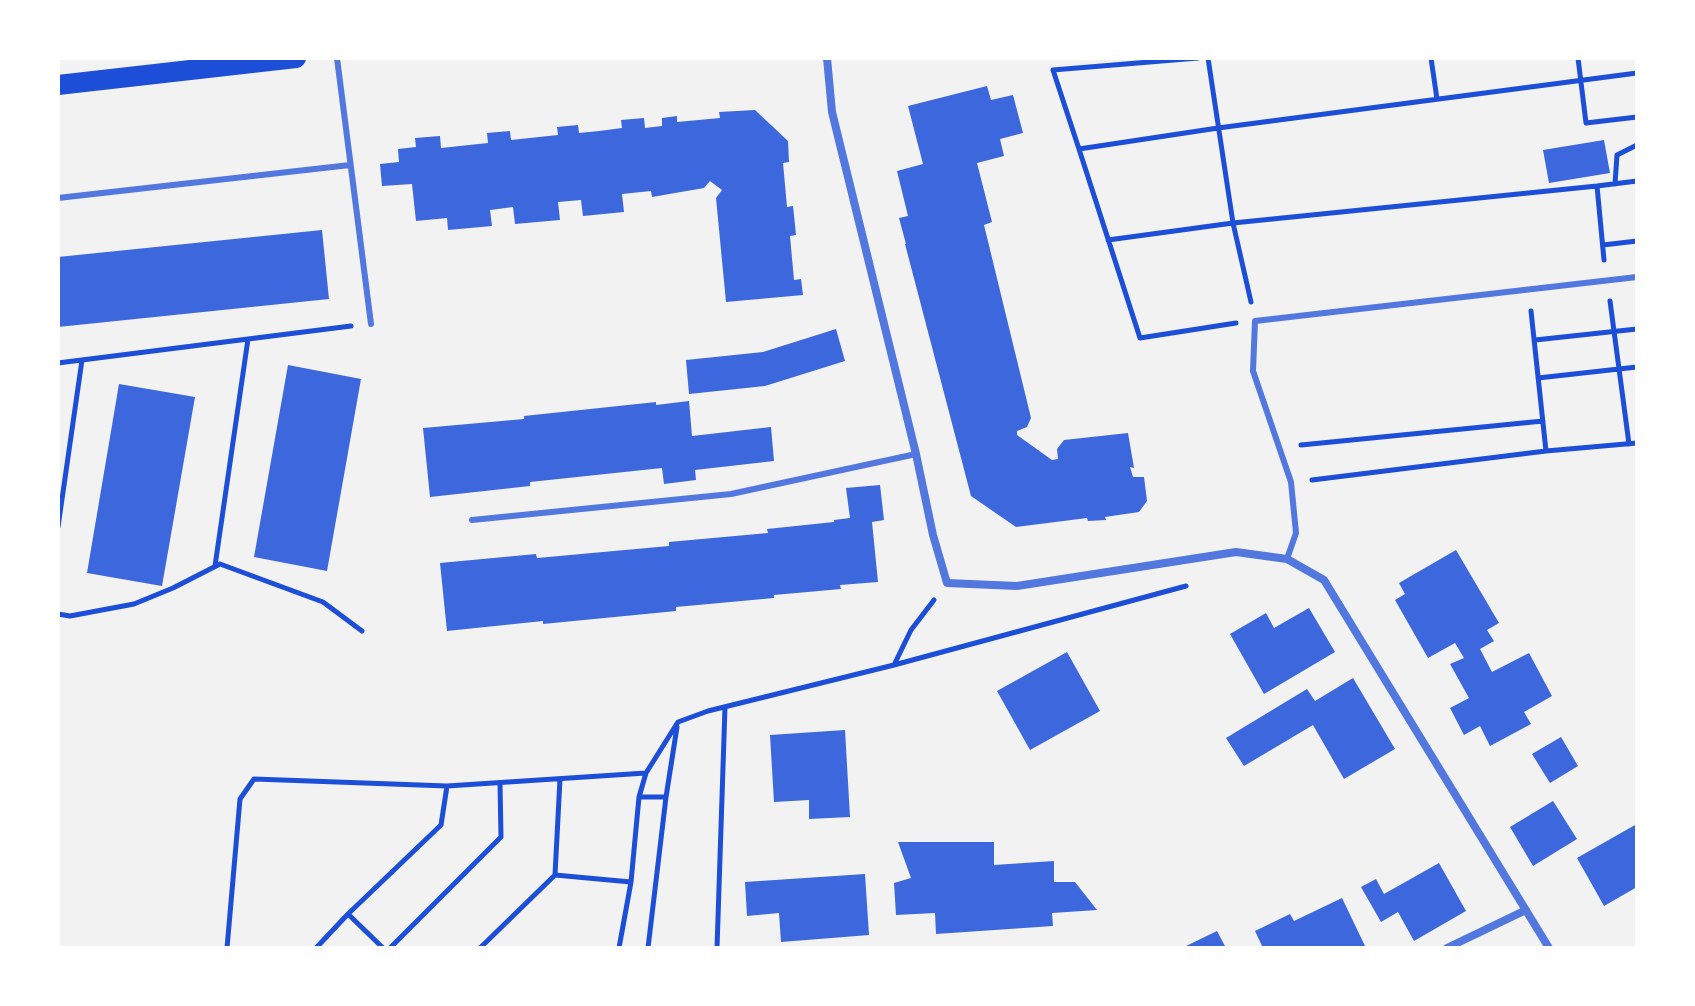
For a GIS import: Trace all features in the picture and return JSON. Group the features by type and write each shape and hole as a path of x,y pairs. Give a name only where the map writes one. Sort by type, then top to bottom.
{"main road":[{"path":"58,85 296,58"}],"street":[{"path":"827,58 832,112 947,583 1017,586 1236,552 1287,559 1324,580 1549,948"},
{"path":"1447,948 1526,910"}],"lane":[{"path":"337,58 371,324"},
{"path":"58,198 350,165"},
{"path":"1287,559 1296,533 1291,482 1253,371 1255,321 1637,277"},
{"path":"472,520 731,494 916,454"}],"path":[{"path":"1198,58 1053,70 1140,338 1255,321 1233,223 1208,58"},
{"path":"1431,58 1437,99"},
{"path":"1578,58 1586,123 1637,117"},
{"path":"1079,149 1637,73"},
{"path":"1615,184 1617,155 1637,145"},
{"path":"1108,240 1233,223 1637,181"},
{"path":"1597,186 1629,444"},
{"path":"1603,245 1637,241"},
{"path":"1529,290 1546,451"},
{"path":"58,363 371,324"},
{"path":"1534,340 1637,329"},
{"path":"215,566 248,339"},
{"path":"58,527 82,360"},
{"path":"1538,378 1637,367"},
{"path":"1279,447 1543,421"},
{"path":"1291,482 1637,443"},
{"path":"58,614 70,616 134,604 220,564 323,602 362,631"},
{"path":"894,665 911,630 947,583"},
{"path":"619,948 631,882 639,797 646,773 678,722 708,711 894,665 1196,583"},
{"path":"717,948 725,707"},
{"path":"648,948 678,722"},
{"path":"227,948 240,799 254,779 447,786 646,773"},
{"path":"480,948 555,875 560,779"},
{"path":"390,948 501,837 500,783"},
{"path":"316,948 441,825 447,786"},
{"path":"639,797 666,797"},
{"path":"555,875 631,882"},
{"path":"348,914 383,948"}],"building":[{"path":"987,86 991,100 1013,95 1023,133 1000,139 1004,156 977,163 992,222 984,225 1031,418 1027,427 1017,431 1017,435 1052,460 1058,459 1057,449 1064,440 1128,433 1133,477 1144,477 1147,501 1139,512 1105,517 1106,520 1088,521 1087,518 1016,527 971,496 899,218 908,216 897,171 923,164 908,106"},
{"path":"755,110 788,141 789,162 783,163 787,207 793,206 796,235 790,236 794,280 801,279 803,295 726,302 716,198 722,190 710,181 704,188 652,197 651,191 622,194 624,212 583,216 581,200 558,202 560,220 515,224 513,207 490,210 492,226 448,230 447,218 416,221 412,184 382,186 380,164 399,162 398,149 416,147 415,138 440,136 441,148 488,143 487,133 510,131 511,140 558,135 557,127 578,125 579,133 599,131 622,128 621,120 644,118 645,128 662,126 662,118 677,116 677,122 720,118 719,112"},
{"path":"1604,140 1610,173 1549,183 1543,150"},
{"path":"322,230 329,299 58,327 58,257"},
{"path":"836,329 845,361 765,386 689,394 686,360 763,352"},
{"path":"288,365 361,379 327,571 254,557"},
{"path":"119,384 195,397 162,586 87,573"},
{"path":"689,401 692,436 771,427 774,461 695,470 696,480 664,484 662,468 530,482 530,486 430,497 423,428"},
{"path":"880,485 884,520 872,522 878,582 774,595 774,598 676,607 676,611 447,631 440,563 669,546 669,542 768,533 767,529 834,522 850,518 846,488"},
{"path":"1456,550 1499,623 1487,630 1494,641 1480,649 1492,672 1529,653 1552,696 1524,712 1531,724 1490,746 1480,726 1464,735 1450,708 1469,698 1450,664 1464,658 1455,643 1428,658 1395,600 1405,594 1399,583"},
{"path":"1309,608 1335,652 1264,694 1230,634 1266,613 1274,628"},
{"path":"1067,652 1100,711 1030,750 997,691"},
{"path":"1353,678 1395,749 1344,779 1313,725 1244,766 1226,738 1307,689 1315,701"},
{"path":"845,730 850,817 809,819 809,800 774,802 770,735"},
{"path":"1561,737 1578,766 1550,783 1532,754"},
{"path":"1553,801 1577,839 1533,866 1510,827"},
{"path":"1635,825 1637,887 1604,906 1577,858"},
{"path":"898,842 994,842 994,865 1054,861 1054,882 1075,882 1097,910 1052,913 1053,926 936,934 935,913 896,915 894,883 911,878"},
{"path":"1439,863 1466,911 1414,941 1398,912 1381,922 1361,887 1376,879 1384,894"},
{"path":"865,874 869,935 781,942 779,913 747,916 745,882"},
{"path":"1342,898 1366,948 1263,948 1255,931 1290,914 1294,921"},
{"path":"1217,931 1226,948 1182,948"}]}
